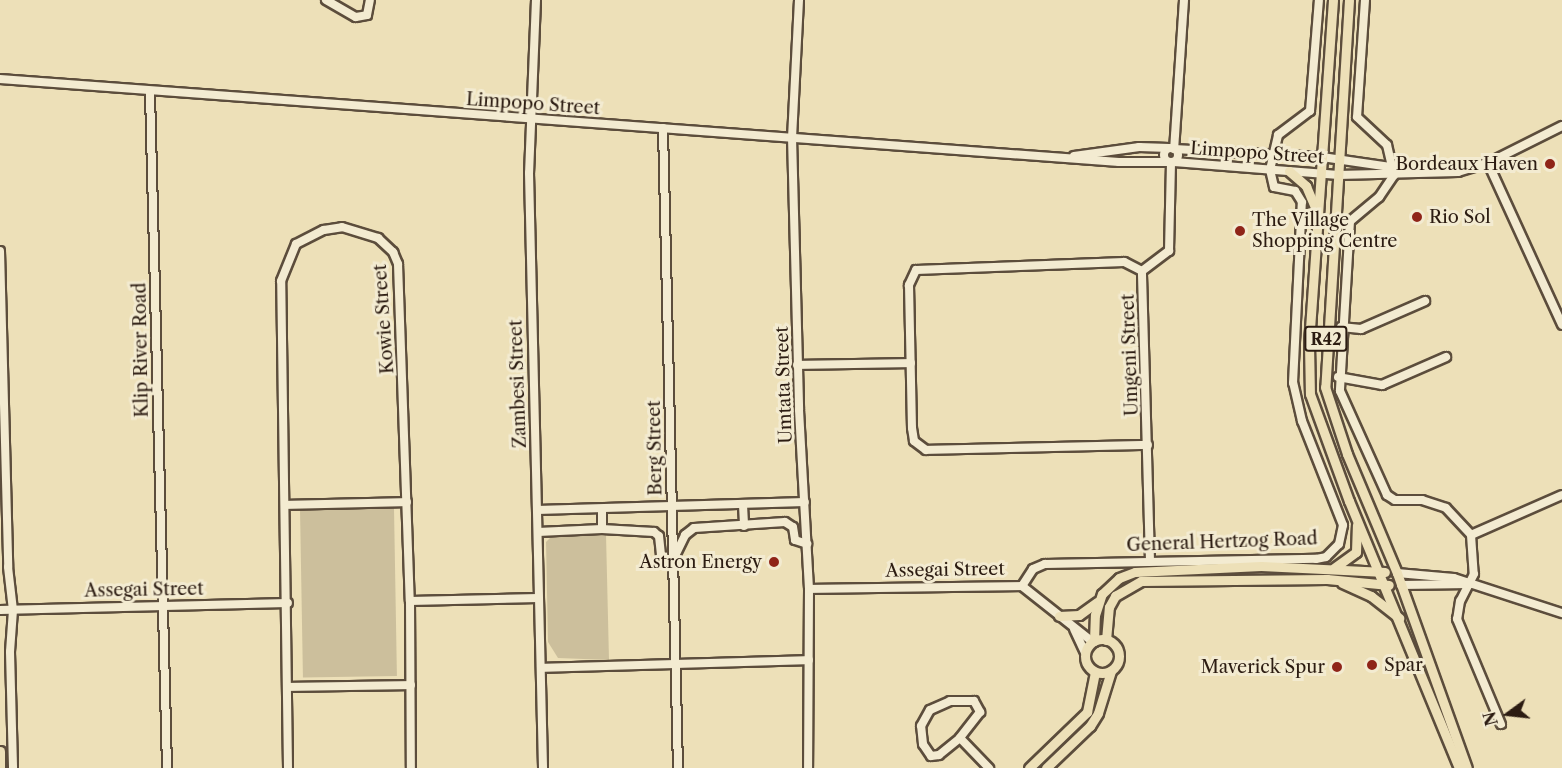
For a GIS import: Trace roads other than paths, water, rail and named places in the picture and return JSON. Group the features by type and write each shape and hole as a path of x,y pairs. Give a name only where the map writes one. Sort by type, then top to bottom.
{"main road":[{"name":"R42","path":"1333,0 1309,387 1317,420 1460,768"},
{"name":"R42","path":"1349,0 1325,387 1347,454 1397,573 1467,768"},
{"path":"1289,171 1308,188 1318,215"},
{"path":"1329,570 1345,563 1356,552 1358,537 1353,510"},
{"path":"1059,615 1079,615 1119,578 1142,570 1261,566 1397,573"},
{"path":"1335,579 1371,596 1401,620"},
{"path":"1106,640 1109,608 1115,596 1141,581 1335,579 1401,585"},
{"path":"1100,598 1094,641 1085,653 1087,664 1095,672 1111,671"},
{"path":"1046,768 1090,726 1098,713 1111,671 1118,662 1118,651 1106,640 1094,641"},
{"path":"1029,768 1087,712 1095,672"},
{"path":"0,752 0,768"}],"street":[{"path":"326,0 349,16 366,16 370,0"},
{"name":"Zambesi Street","path":"536,0 529,119 543,768"},
{"name":"Umtata Street","path":"799,0 792,137 797,365 809,589 808,768"},
{"path":"1172,148 1178,154 1171,162 1164,155 1172,148 1184,0"},
{"path":"1270,170 1271,153 1281,132 1310,111 1319,0"},
{"path":"1365,0 1357,117 1388,145 1394,171 1379,197 1354,216 1349,229 1338,377 1350,419 1382,488 1395,500 1422,500 1446,508 1471,535 1471,584 1460,601 1457,619 1501,724"},
{"name":"Limpopo Street","path":"0,78 150,92 1064,158 1171,162 1338,174 1394,171"},
{"name":"Klip River Road","path":"150,92 167,768"},
{"path":"1394,171 1406,173 1458,172 1488,163 1562,126"},
{"name":"Berg Street","path":"663,128 678,768"},
{"name":"Limpopo Street","path":"1064,158 1139,147 1172,148 1322,157 1394,171"},
{"name":"Umgeni Street","path":"1150,561 1142,271 1169,251 1171,162"},
{"path":"1488,163 1562,325"},
{"name":"General Hertzog Road","path":"1022,586 1033,569 1045,564 1316,560 1334,551 1342,535 1335,501 1307,436 1293,388 1302,202 1295,191 1274,187 1270,170"},
{"name":"Kowie Street","path":"288,768 288,603 282,272 296,244 316,232 342,227 378,238 398,264 410,601 411,768"},
{"path":"0,251 8,567 13,610 10,652 13,768"},
{"path":"1142,271 1124,262 918,269 909,285 913,438 922,449 1148,445"},
{"path":"1341,327 1361,329 1425,301"},
{"path":"1338,377 1382,385 1446,357"},
{"path":"797,365 911,363"},
{"path":"1471,535 1562,495"},
{"path":"286,505 407,502"},
{"path":"537,510 602,510 805,502"},
{"path":"743,505 744,526"},
{"path":"602,510 602,529"},
{"path":"538,532 602,529 656,533 661,555 673,563 691,529 786,522 793,527 795,540 807,544"},
{"path":"1397,573 1454,578 1562,613"},
{"path":"1401,585 1471,584"},
{"name":"Assegai Street","path":"809,589 1022,586 1094,641"},
{"path":"410,601 538,598"},
{"name":"Assegai Street","path":"0,610 288,603"},
{"path":"1070,623 1085,653"},
{"path":"541,668 809,660"},
{"path":"288,687 411,685"},
{"path":"974,701 979,707 979,717 960,738 939,755 931,756 922,744 921,726 938,705 974,701"},
{"path":"960,738 989,768"}],"place":[{"name":"Bordeaux Haven","path":"1550,164"},
{"name":"Rio Sol","path":"1417,217"},
{"name":"The Village Shopping Centre","path":"1240,231"},
{"name":"Astron Energy","path":"774,562"},
{"name":"Spar","path":"1372,665"},
{"name":"Maverick Spur","path":"1337,667"}]}
